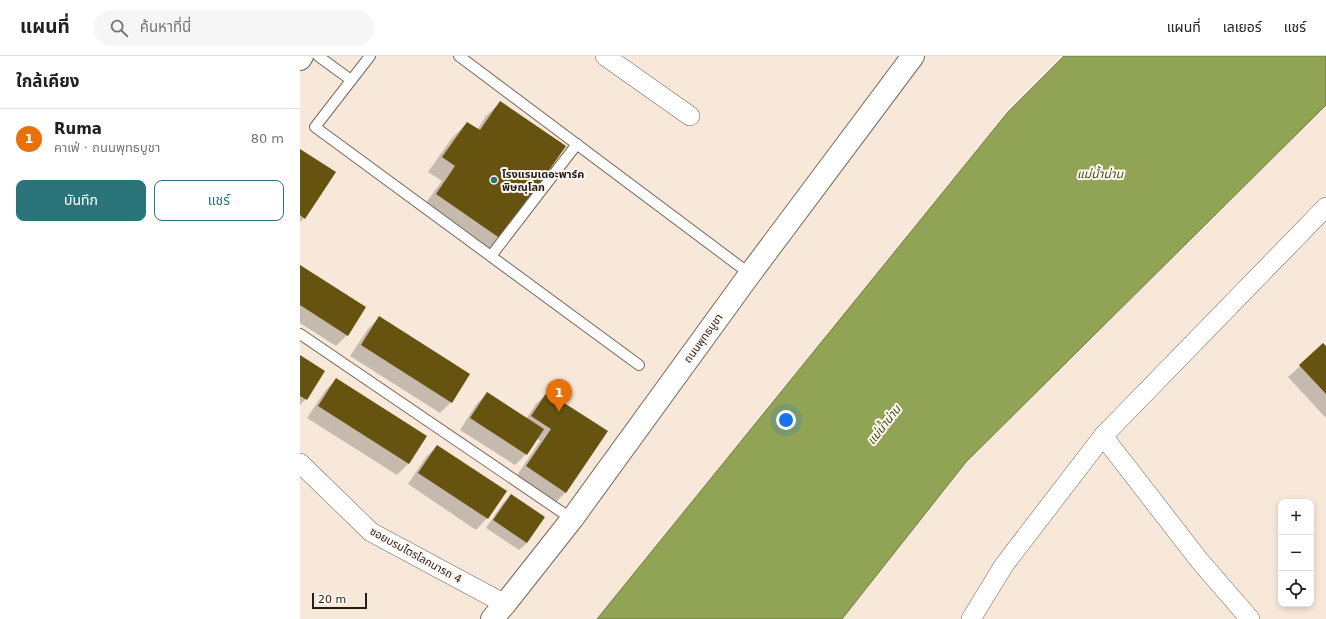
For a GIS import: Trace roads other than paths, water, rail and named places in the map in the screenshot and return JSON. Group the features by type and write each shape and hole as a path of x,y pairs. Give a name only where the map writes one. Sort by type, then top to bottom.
{"street":[{"path":"605,56 690,116"},
{"name":"ถนนพุทธบูชา","path":"498,612 572,519 750,274 913,56"},
{"path":"971,619 1004,564 1103,436 1326,207"},
{"path":"1103,436 1199,560 1250,619"},
{"name":"ซอยบรมไตรโลกนารถ 4","path":"300,463 371,532 498,612"}],"lane":[{"path":"318,56 351,80"},
{"path":"370,56 315,127 639,365"},
{"path":"459,56 750,274"},
{"path":"491,256 577,144"},
{"path":"300,334 572,519"}],"water":[{"name":"แม่น้ำน่าน","path":"1064,56 1326,56 1326,105 966,462 842,619 597,619 1008,112"}],"place":[{"name":"โรงแรมเดอะพาร์ค พิษณุโลก","path":"494,180"},
{"name":"Ruma","path":"559,412"}]}
